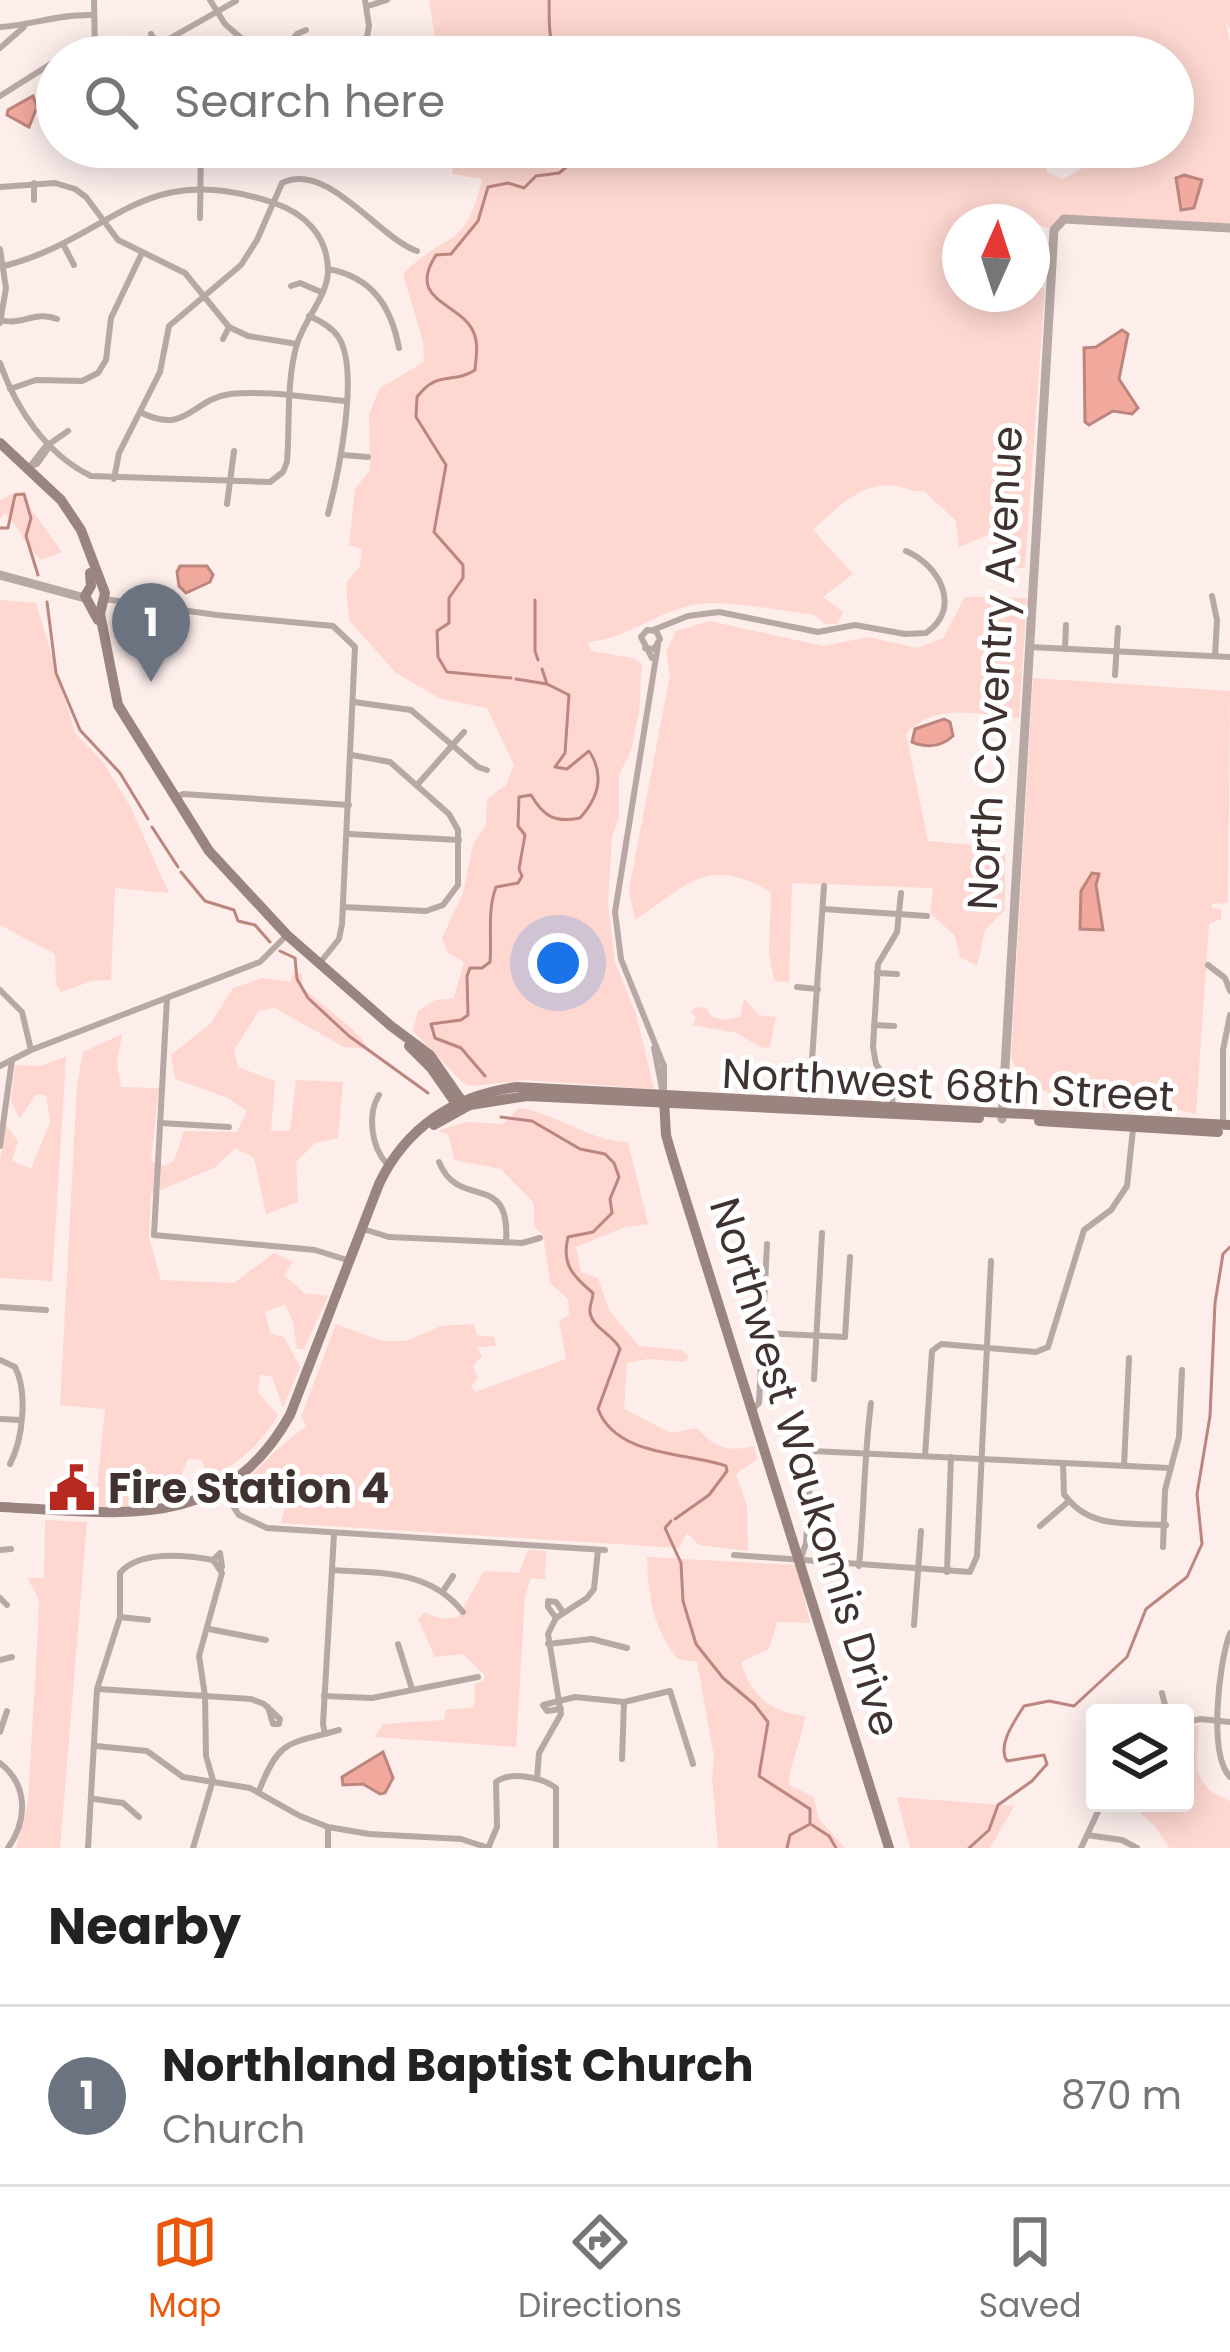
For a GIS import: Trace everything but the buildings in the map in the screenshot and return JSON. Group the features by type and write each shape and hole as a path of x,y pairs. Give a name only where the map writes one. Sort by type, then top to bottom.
{"main road":[{"path":"0,443 30,470 77,532 126,724 208,851 287,935 430,1055 451,1081 461,1105"},
{"path":"391,1026 461,1105"},
{"path":"451,1081 466,1090 486,1093"},
{"path":"0,1507 150,1513 221,1488 261,1455 281,1431 391,1165 418,1129 486,1093 517,1088 663,1100"},
{"path":"461,1105 527,1096 663,1100"},
{"name":"Northwest 68th Street","path":"663,1100 1226,1129"},
{"name":"Northwest Waukomis Drive","path":"663,1100 666,1135 889,1848"}],"street":[{"path":"94,0 94,36"},
{"path":"210,0 238,36"},
{"path":"365,36 366,3 388,0"},
{"path":"176,36 236,1"},
{"path":"0,27 61,15 92,15"},
{"path":"0,48 27,25"},
{"path":"295,36 306,30"},
{"path":"0,96 36,73"},
{"path":"200,218 201,168"},
{"path":"115,479 119,453 160,372 169,326 247,257 284,181 309,180 334,190 417,251"},
{"path":"34,183 34,200"},
{"path":"0,187 55,183 75,189 118,240 179,269 229,328 297,344"},
{"path":"0,363 28,422 84,473 115,479 262,483 277,478 288,460 297,344 328,269 325,248 311,225 271,202 237,192 200,190 152,195 63,244 3,266"},
{"name":"North Coventry Avenue","path":"1002,1115 1054,230 1058,222 1230,228"},
{"path":"63,244 74,265"},
{"path":"0,249 0,321 19,322 41,315 57,319"},
{"path":"10,389 36,380 82,382 94,377 106,360 111,318 142,253"},
{"path":"328,269 351,274 374,291 394,325 399,348"},
{"path":"291,286 300,283 321,292"},
{"path":"309,316 332,331 344,349 343,455 328,514"},
{"path":"223,339 229,328"},
{"path":"141,412 171,421 188,417 224,395 346,401"},
{"path":"30,470 68,431"},
{"path":"226,504 235,452"},
{"path":"343,455 368,457"},
{"path":"654,661 642,634 688,616 719,612 818,632 855,626 926,633 944,615 946,597 933,568 906,550"},
{"path":"0,575 61,593 217,616 333,626 348,637 356,650 343,907 339,939 320,964"},
{"path":"1212,596 1214,656"},
{"path":"1065,649 1066,626"},
{"path":"663,1100 654,1045 621,959 615,912 650,716 654,661 667,627"},
{"path":"1115,675 1118,628"},
{"path":"653,630 659,642"},
{"path":"645,647 651,650 659,642"},
{"path":"1030,647 1230,657"},
{"path":"355,702 406,708 487,770"},
{"path":"418,784 464,732"},
{"path":"343,907 421,912 449,900 458,885 455,822 418,784 382,758 352,755"},
{"path":"176,797 349,806"},
{"path":"347,834 459,840"},
{"path":"810,1108 824,886"},
{"path":"892,1110 891,1086 874,1057 874,1025 880,955 896,932 902,893"},
{"path":"823,909 927,916"},
{"path":"0,1066 260,962 287,935"},
{"path":"1208,965 1227,977 1230,991"},
{"path":"878,973 897,974"},
{"path":"796,987 818,988"},
{"path":"0,990 22,1012 32,1050"},
{"path":"167,998 152,1227 156,1237 315,1250 350,1261"},
{"path":"1226,1129 1228,1081 1222,1062 1230,1015"},
{"path":"874,1025 894,1027"},
{"path":"0,1145 12,1060"},
{"path":"380,1095 372,1118 380,1157 391,1165"},
{"path":"160,1123 229,1127"},
{"path":"925,1456 930,1356 935,1346 1045,1350 1084,1230 1111,1210 1127,1186 1133,1123"},
{"path":"439,1162 450,1181 500,1201 505,1209 506,1242"},
{"path":"363,1228 389,1237 522,1244 540,1238"},
{"path":"814,1379 822,1233"},
{"path":"753,1408 759,1402 767,1244"},
{"path":"763,1334 845,1337 850,1257"},
{"path":"734,1555 963,1574 974,1566 991,1261"},
{"path":"0,1307 46,1310"},
{"path":"1124,1466 1129,1358"},
{"path":"0,1360 15,1367 22,1385 14,1467 0,1467"},
{"path":"15,1367 22,1360"},
{"path":"1163,1547 1165,1490 1180,1432 1182,1370"},
{"path":"860,1567 872,1403"},
{"path":"1,1419 20,1420"},
{"path":"800,1562 806,1544 812,1450 1170,1468"},
{"path":"947,1573 952,1457"},
{"path":"1063,1463 1064,1494 1085,1515 1101,1521 1166,1525"},
{"path":"221,1488 233,1509 254,1524 334,1534 602,1550 594,1589 556,1618 548,1644 561,1709 539,1753 537,1778"},
{"path":"1040,1526 1069,1502"},
{"path":"914,1625 921,1531"},
{"path":"325,1734 334,1534"},
{"path":"0,1550 11,1549"},
{"path":"88,1848 98,1689 120,1617 122,1569 171,1556 213,1560 216,1553 221,1554 221,1570 199,1659 206,1756 213,1780 193,1848"},
{"path":"332,1570 408,1576 442,1592 463,1612"},
{"path":"442,1592 453,1576"},
{"path":"0,1598 8,1605"},
{"path":"556,1618 548,1601 556,1602 563,1612"},
{"path":"120,1617 148,1620"},
{"path":"209,1629 266,1640"},
{"path":"1230,1633 1224,1650 1217,1755 1230,1777"},
{"path":"548,1644 592,1639 627,1648"},
{"path":"398,1644 412,1689"},
{"path":"0,1660 12,1658"},
{"path":"324,1696 372,1699 478,1677"},
{"path":"98,1689 250,1699 268,1707"},
{"path":"561,1709 547,1711 543,1706 581,1696 624,1702 670,1691 693,1763"},
{"path":"1162,1693 1165,1704"},
{"path":"622,1759 624,1702"},
{"path":"0,1732 7,1712"},
{"path":"1194,1722 1230,1722"},
{"path":"259,1791 279,1750 338,1730"},
{"path":"95,1746 144,1750 183,1777 259,1791 328,1827 452,1838 489,1847 497,1827 496,1785 502,1777 537,1778 549,1782 559,1794 556,1848"},
{"path":"0,1763 18,1783 23,1806 8,1848"},
{"path":"93,1799 123,1803 139,1817"},
{"path":"1081,1848 1098,1812"},
{"path":"328,1827 328,1848"},
{"path":"1087,1835 1122,1840 1137,1848"},
{"path":"404,1836 404,1848"}],"shaded area":[{"path":"429,0 1230,0 1230,29 1226,22 1230,42 1230,224 1062,215 1050,229 1050,204 942,204 942,312 1043,312 1025,568 1006,567 991,534 959,547 956,521 924,491 884,485 850,498 813,530 853,574 823,597 843,612 837,624 825,624 815,615 706,604 680,608 615,636 588,642 591,651 642,664 631,751 619,775 608,903 615,962 636,1014 654,1089 525,1080 463,1083 413,1031 418,1011 435,1000 454,998 464,962 448,953 442,938 463,893 473,845 486,824 487,799 506,785 514,765 487,708 441,699 396,673 349,620 346,583 360,566 362,549 349,545 355,489 370,470 369,414 380,388 424,362 423,341 403,274 461,230 482,179 452,174 453,168 1047,168 1046,172 1063,179 1082,168 1194,168 1194,36 435,36"},
{"path":"33,96 36,110 29,127 7,115"},
{"path":"1184,175 1202,180 1194,208 1181,210 1176,178"},
{"path":"1122,330 1128,334 1119,379 1138,408 1132,414 1113,411 1089,425 1085,422 1084,348 1096,347"},
{"path":"18,491 62,552 42,560 4,513 0,520 0,500"},
{"path":"180,566 207,566 213,575 210,582 186,593 179,586"},
{"path":"965,597 1027,598 1019,718 944,714 930,717 906,734 928,841 1005,848 1005,910 985,930 977,966 960,957 955,936 930,913 933,888 792,883 789,982 774,981 769,952 771,892 749,881 714,875 699,879 635,920 629,889 670,675 666,652 676,631 709,621 823,646 868,637 917,648 943,638"},
{"path":"0,600 36,603 75,733 103,762 131,808 169,893 115,888 111,980 61,992 56,984 55,954 0,925"},
{"path":"1033,678 1230,691 1228,903 1212,904 1221,909 1221,919 1209,924 1196,1114 1148,1102 1105,1108 1059,1097 1021,1081 1011,1057"},
{"path":"944,719 950,722 953,736 948,740 933,745 912,742 915,729"},
{"path":"1092,873 1099,874 1096,885 1103,930 1080,929 1081,891"},
{"path":"294,973 302,973 302,987 349,1026 368,1049 344,1047 275,1008 259,1011 234,1050 238,1067 275,1081 271,1131 290,1131 296,1080 343,1082 338,1138 315,1143 296,1162 298,1202 266,1214 254,1158 235,1148 214,1168 151,1194 149,1237 161,1280 234,1283 274,1253 293,1262 284,1275 304,1293 328,1296 304,1349 297,1349 285,1304 265,1312 270,1333 284,1337 300,1367 283,1408 272,1377 260,1374 258,1392 278,1415 248,1452 208,1480 202,1460 188,1459 179,1498 95,1507 105,1409 60,1405 77,1085 83,1052 122,1034 117,1063 121,1087 159,1088 151,1161 164,1166 174,1161 184,1131 237,1132 247,1111 228,1098 175,1079 171,1055 211,1023 233,988 263,978 290,982"},
{"path":"744,998 758,1015 776,1017 770,1047 762,1048 737,1033 693,1025 695,1007 724,1020 740,1017"},
{"path":"66,1057 52,1281 0,1278 0,1160 6,1125 18,1141 12,1161 31,1169 50,1122 46,1096 36,1094 20,1118 11,1102 15,1065 40,1066"},
{"path":"519,1108 599,1137 628,1142 648,1224 625,1227 576,1247 581,1272 598,1278 609,1310 639,1346 681,1350 689,1356 684,1362 648,1359 627,1363 624,1409 671,1433 697,1428 723,1447 754,1446 757,1459 736,1474 747,1506 748,1551 699,1545 687,1533 679,1548 281,1523 288,1496 279,1489 254,1493 242,1506 232,1491 307,1426 301,1417 336,1324 382,1341 406,1341 441,1326 474,1324 477,1335 494,1337 496,1346 477,1347 482,1356 473,1366 478,1378 471,1386 475,1392 566,1359 559,1321 569,1315 568,1299 550,1283 543,1235 534,1226 534,1203 501,1169 454,1160 449,1135 439,1131 465,1122 504,1124"},
{"path":"45,1520 87,1522 60,1848 16,1848 28,1802 38,1628 39,1599 27,1578 44,1578"},
{"path":"528,1550 546,1551 545,1579 531,1578 525,1597 516,1747 375,1737 383,1724 444,1720 446,1710 474,1707 475,1683 483,1682 485,1675 463,1654 435,1657 418,1619 424,1612 442,1619 458,1617 484,1571 519,1573"},
{"path":"647,1557 797,1565 810,1623 777,1622 769,1649 741,1662 750,1684 764,1700 782,1711 805,1716 789,1785 814,1797 818,1818 845,1848 718,1848 714,1757 697,1662 678,1659 657,1624"},
{"path":"1199,1725 1198,1772 1208,1788 1230,1801 1230,1848 1169,1848 1139,1812 1194,1812 1194,1726"},
{"path":"383,1752 393,1778 385,1793 363,1784 343,1785 342,1777"},
{"path":"897,1797 1014,1806 990,1848 910,1848"}],"waterway":[{"path":"549,0 551,36"},
{"path":"511,678 447,672 438,657 437,631 449,623 449,598 463,578 463,565 434,532 446,465 416,417 417,397 432,383 475,370 477,345 466,321 431,292 428,270 436,255 451,254 478,221 488,187 508,183 524,188 536,176 565,168"},
{"path":"0,528 8,528 15,495 24,494 31,518 26,536 38,575"},
{"path":"535,600 538,660"},
{"path":"47,602 56,673 80,730 120,773 148,819"},
{"path":"542,669 547,684"},
{"path":"485,1076 461,1048 435,1038 431,1024 468,1015 470,968 490,962 496,887 518,883 522,876 525,835 518,826 519,797 531,795 551,817 580,818 598,786 589,751 567,769 555,767 565,753 569,695 547,684 516,679"},
{"path":"152,827 178,867"},
{"path":"181,872 205,901 234,910 238,921 255,925 270,942"},
{"path":"280,951 295,958 297,979 308,998 349,1036 428,1093"},
{"path":"501,1117 532,1121 580,1149 605,1154 614,1163 619,1177 610,1199 612,1213 593,1232 568,1237 566,1255 575,1276 593,1293 592,1318 620,1349 598,1409 607,1425 636,1444 726,1466 709,1495 675,1519"},
{"path":"969,1848 989,1830 998,1805 1047,1764 1044,1755 1007,1761 1004,1755 1008,1734 1024,1706 1049,1701 1074,1706 1127,1657 1146,1609 1187,1577 1202,1544 1197,1494 1210,1416 1215,1303 1223,1254 1230,1247"},
{"path":"671,1521 665,1528 681,1563 683,1601 696,1644 768,1722 759,1776 810,1809 810,1824 790,1835 787,1848"},
{"path":"812,1825 829,1836 836,1848"}],"place":[{"name":"Northland Baptist Church","path":"151,682"},
{"name":"Fire Station 4","path":"72,1488"}]}
